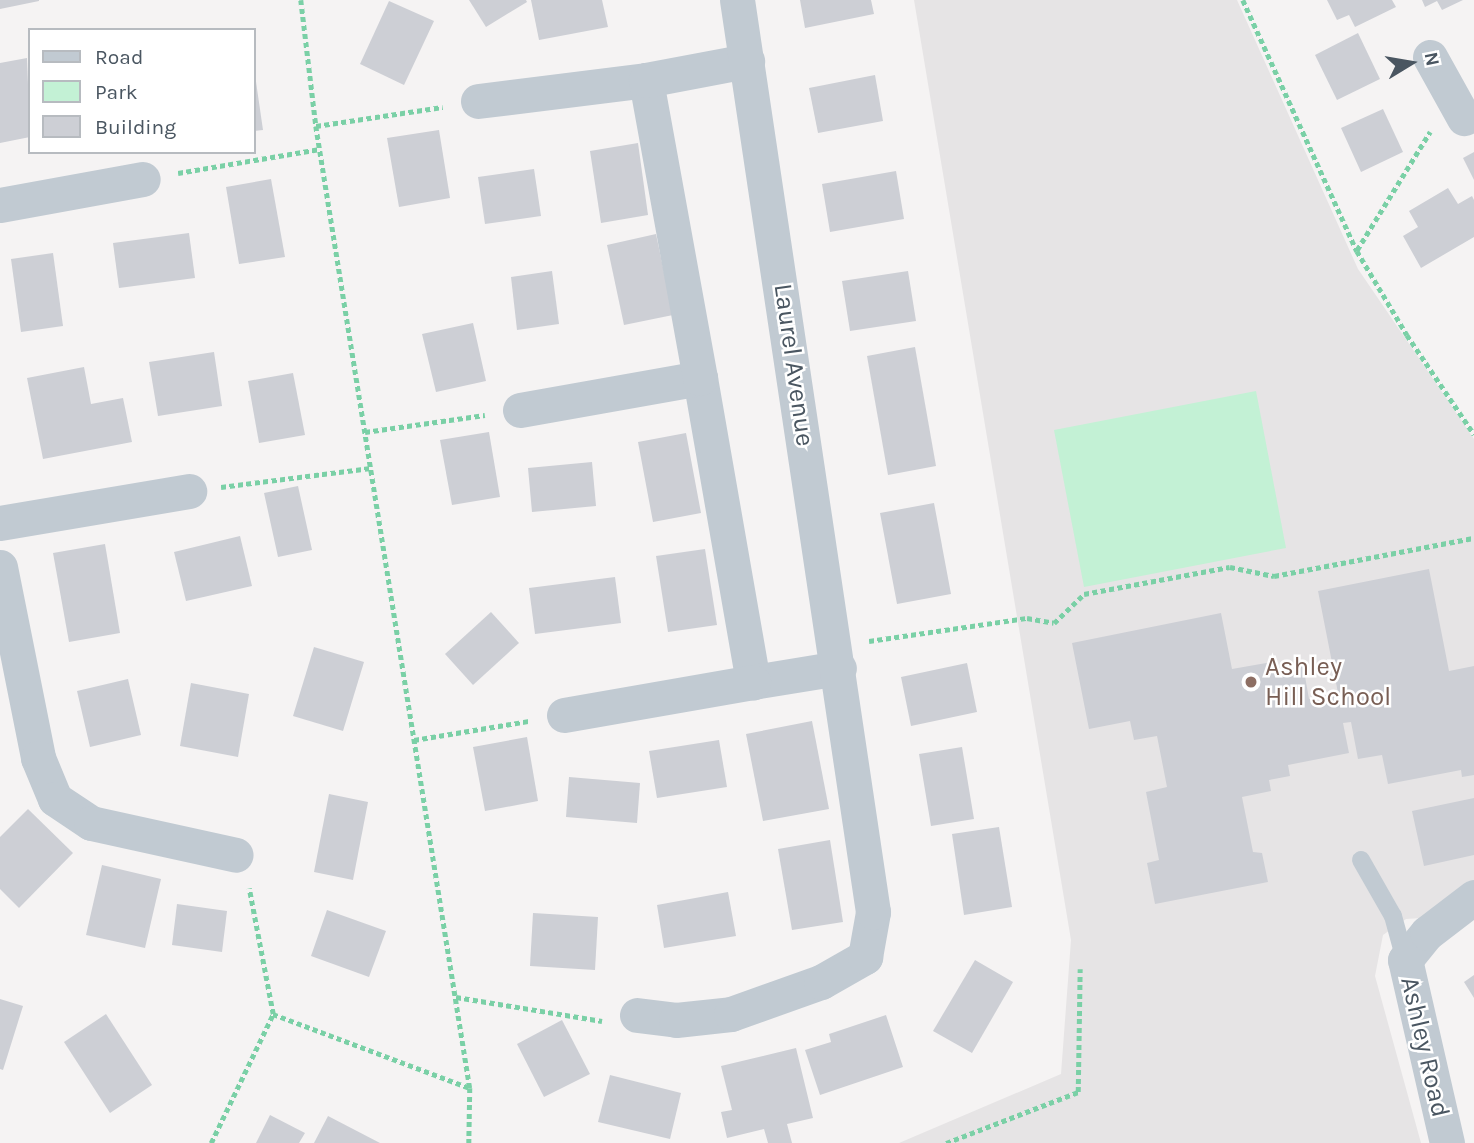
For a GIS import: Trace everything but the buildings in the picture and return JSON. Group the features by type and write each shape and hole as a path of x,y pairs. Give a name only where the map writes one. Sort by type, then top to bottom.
{"street":[{"name":"Laurel Avenue","path":"637,1014 676,1020 731,1014 821,982 865,957 873,912 737,0"},
{"path":"1430,57 1460,80 1464,118"},
{"path":"478,102 646,80 747,61"},
{"path":"646,80 753,682"},
{"path":"0,205 142,178"},
{"path":"520,410 700,378"},
{"path":"0,523 189,491"},
{"path":"0,567 38,758 55,799 91,823 236,855"},
{"path":"564,715 753,682 837,657"},
{"name":"Ashley Road","path":"1447,1143 1405,960 1427,933 1474,897"}],"lane":[{"path":"1361,860 1393,916 1405,960"}],"path":[{"path":"301,0 316,126 470,1088 469,1143"},
{"path":"1243,0 1357,251 1407,335 1474,434"},
{"path":"1357,251 1460,80"},
{"path":"316,126 478,102"},
{"path":"142,178 320,149"},
{"path":"365,432 520,410"},
{"path":"189,491 371,468"},
{"path":"837,657 1027,618 1054,623 1084,594 1230,567 1274,576 1474,538"},
{"path":"414,740 564,715"},
{"path":"211,1143 274,1014 251,892 236,855"},
{"path":"946,1143 1078,1092 1080,969"},
{"path":"456,997 614,1023 637,1014"},
{"path":"274,1014 470,1088"}],"shaded area":[{"name":"Ashley Hill School","path":"914,0 1237,0 1358,269 1474,439 1474,889 1437,917 1406,919 1383,935 1375,976 1421,1143 899,1143 1061,1074 1071,940"}],"green space":[{"path":"1256,391 1286,548 1084,587 1054,430"}],"place":[{"name":"Ashley Hill School","path":"1251,682"}]}
